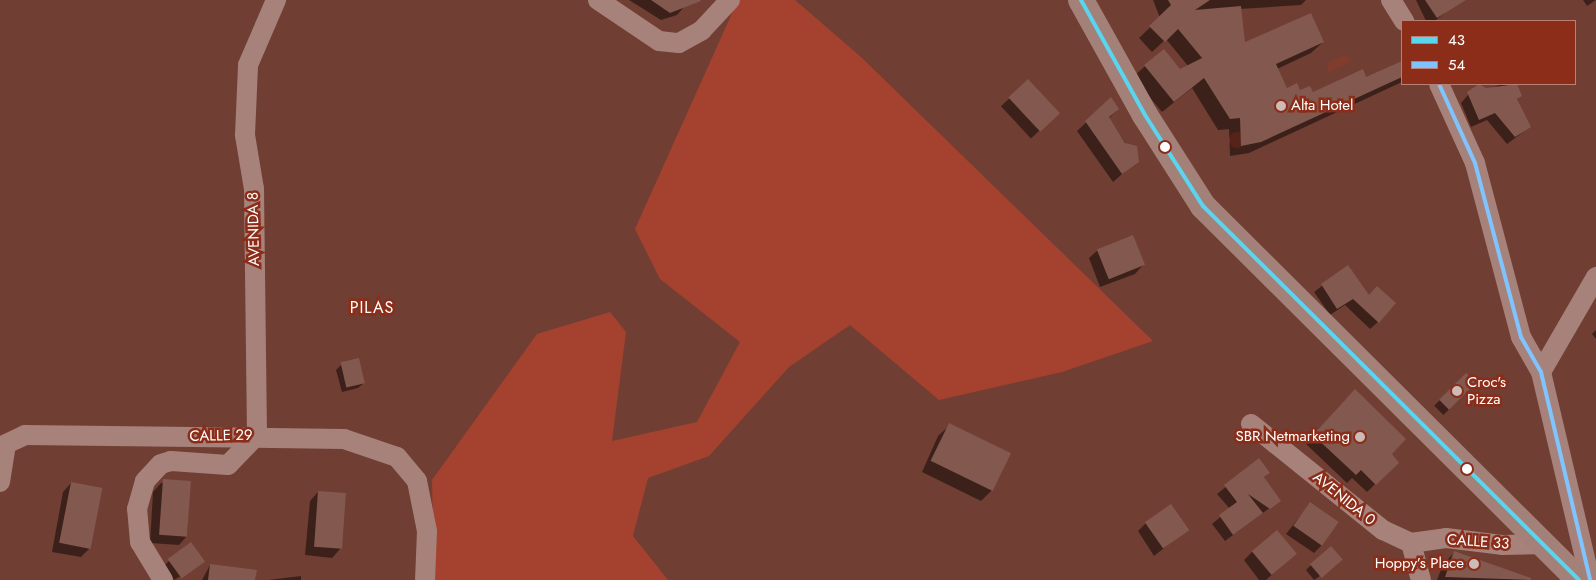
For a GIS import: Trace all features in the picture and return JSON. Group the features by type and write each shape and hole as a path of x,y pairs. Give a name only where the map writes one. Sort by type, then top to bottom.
{"main road":[{"path":"1081,0 1145,115 1203,206 1545,544 1579,580"}],"street":[{"name":"AVENIDA 8","path":"256,435 254,189 245,135 248,65 276,0"},
{"path":"598,0 659,41 679,43 702,30 730,0"},
{"path":"1391,0 1403,20"},
{"path":"1439,85 1474,163 1521,337 1541,372 1590,580"},
{"path":"1541,372 1596,277"},
{"name":"AVENIDA 0","path":"1251,424 1383,530 1411,543"},
{"name":"CALLE 29","path":"0,482 6,444 12,437 256,435 344,439 380,449 397,457 416,481 427,531 425,580"},
{"path":"163,580 140,542 137,509 145,481 161,464 171,461 228,465 256,435"},
{"name":"CALLE 33","path":"1411,543 1446,538 1502,545 1545,544"},
{"path":"1411,543 1421,580"}],"shaded area":[{"path":"738,0 795,0 861,57 1153,341 1062,372 939,400 850,325 789,367 709,456 648,478 633,536 668,580 434,580 432,480 537,334 610,312 626,332 612,441 697,422 740,342 660,279 635,229"},
{"path":"1345,54 1352,61 1326,74 1329,62"},
{"path":"1237,132 1243,134 1245,140 1243,146 1237,148 1231,146 1229,140 1231,134"}],"building":[{"path":"651,0 700,0 701,1 670,13"},
{"path":"1168,0 1210,0 1195,10 1241,6 1245,42 1311,13 1324,42 1276,64 1287,88 1297,83 1300,90 1310,86 1313,92 1363,69 1366,77 1401,61 1401,77 1261,142 1241,146 1240,118 1230,119 1204,78 1174,102 1144,65 1164,49 1180,69 1202,58 1178,29 1165,42 1149,26 1171,5"},
{"path":"1425,0 1466,0 1437,18"},
{"path":"1028,79 1060,113 1040,132 1008,97"},
{"path":"1478,85 1486,88 1517,85 1522,96 1517,99 1531,127 1515,137 1495,113 1479,120 1467,92"},
{"path":"1111,97 1119,109 1109,117 1125,143 1137,146 1139,162 1122,174 1085,121"},
{"path":"1133,235 1145,265 1109,279 1097,250"},
{"path":"1348,265 1369,295 1377,286 1396,303 1379,323 1353,299 1337,309 1321,284"},
{"path":"359,358 365,383 346,388 340,362"},
{"name":"Croc's Pizza","path":"1466,373 1476,383 1449,410 1439,400"},
{"name":"SBR Netmarketing","path":"1355,389 1406,439 1392,454 1399,463 1376,485 1361,470 1356,475 1313,435"},
{"path":"949,423 1011,453 993,491 931,461"},
{"path":"1259,458 1270,473 1264,477 1281,501 1270,509 1248,494 1263,513 1233,535 1219,515 1237,502 1224,485"},
{"path":"163,479 191,481 187,537 159,535"},
{"path":"71,482 102,488 91,549 59,543"},
{"path":"318,491 346,493 342,549 314,547"},
{"path":"1310,502 1339,522 1322,546 1293,526"},
{"path":"1171,504 1189,530 1163,549 1145,522"},
{"path":"1277,530 1297,554 1272,575 1252,551"},
{"path":"191,542 205,561 182,578 168,559"},
{"path":"1331,546 1343,560 1322,578 1310,564"},
{"path":"1454,551 1531,578 1531,580 1445,577"},
{"path":"210,564 257,570 255,580 208,580"}],"transit line":[{"name":"43","path":"1081,0 1145,115 1203,206 1579,580"},
{"name":"54","path":"1439,85 1475,163 1521,337 1541,372 1590,580"}],"place":[{"name":"Alta Hotel","path":"1281,106"},
{"name":"Croc's Pizza","path":"1457,391"},
{"name":"SBR Netmarketing","path":"1360,437"},
{"name":"Hoppy’s Place","path":"1474,564"}],"district":[{"name":"PILAS","path":"372,308"}]}
